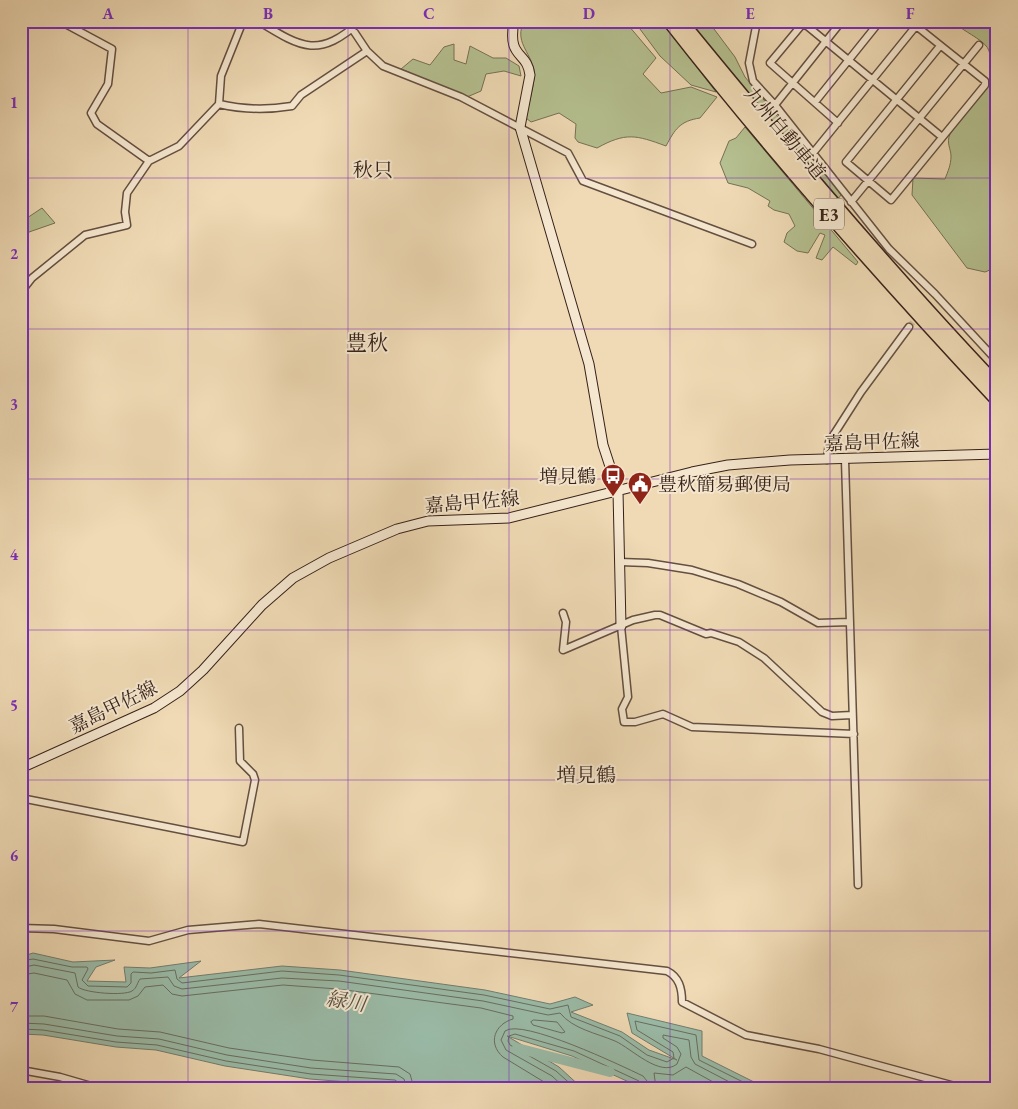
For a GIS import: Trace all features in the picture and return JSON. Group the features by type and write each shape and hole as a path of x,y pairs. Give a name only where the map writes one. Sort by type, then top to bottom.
{"highway":[{"name":"九州自動車道","path":"669,21 722,88 872,263 997,400"},
{"name":"九州自動車道","path":"681,21 798,164 928,312 997,385"}],"main road":[{"path":"514,21 513,48 529,70 530,75 520,127 589,364 604,445 618,490 621,626"},
{"name":"嘉島甲佐線","path":"21,768 133,718 180,691 203,670 276,592 293,578 329,558 398,529 415,524 446,520 508,518 728,465 997,454"}],"street":[{"path":"60,21 112,49 108,84 91,113 97,124 149,161"},
{"path":"21,292 32,278 85,235 127,225 125,212 127,193 149,161 183,143 219,104 221,76 243,21"},
{"path":"258,21 286,38 311,47 322,46 351,30 361,21"},
{"path":"348,21 351,30 367,51 383,66 462,97 568,154 583,181 752,244"},
{"path":"757,21 749,63 749,73 753,81 775,105 888,249 997,360"},
{"path":"775,105 842,21"},
{"path":"815,102 880,21"},
{"path":"910,21 918,24 940,46 964,63 985,81 985,85 892,200 846,162 940,46"},
{"path":"838,123 770,63 803,22 942,137"},
{"path":"813,153 918,24"},
{"path":"851,202 979,45"},
{"path":"219,104 241,109 272,109 292,106 301,95 367,51"},
{"path":"827,460 829,442 861,392 909,327"},
{"path":"845,460 858,885"},
{"path":"620,562 656,564 692,570 738,584 781,602 818,623 850,622"},
{"path":"562,613 566,622 562,647 565,651 644,617 660,615 706,634 711,633 739,642 764,658 822,712 832,716 852,715"},
{"path":"621,626 628,697 622,709 624,722 635,722 663,714 692,727 854,734"},
{"path":"21,798 243,842 255,780 253,774 240,761 239,728"},
{"path":"21,928 149,941 188,930 259,924 667,970 676,976 682,991 682,1002 734,1030 820,1049 962,1088"},
{"path":"21,1070 60,1077 98,1088"}],"shaded area":[{"path":"524,21 605,21 628,25 656,58 643,74 661,93 691,87 717,97 700,118 688,121 679,127 666,146 647,139 631,137 616,139 597,148 578,142 575,138 576,124 559,113 531,122 526,118 533,86 534,70 522,41 521,28"},
{"path":"634,21 661,21 716,92 691,85 660,56"},
{"path":"688,21 708,21 735,57 745,77 833,184 841,195 838,199 789,144"},
{"path":"961,21 997,21 997,267 985,272 967,268 912,195 913,178 945,179 951,159 950,134 986,89 994,71 987,48 981,41 960,27"},
{"path":"454,44 454,60 466,64 470,46 493,58 506,58 519,66 521,76 504,71 486,74 481,91 467,97 401,69 413,59 430,65 444,47"},
{"path":"745,127 858,262 856,265 833,247 822,260 816,258 825,235 820,233 808,253 797,251 784,242 787,233 795,226 789,214 774,210 768,206 770,201 748,188 728,183 720,163 729,141 736,138"},
{"path":"42,208 55,223 29,232 21,244 21,222"}],"water":[{"path":"33,953 73,962 115,960 96,967 87,981 126,982 124,967 150,968 201,961 179,978 282,966 340,970 485,990 550,1004 575,997 593,1005 571,1012 622,1032 649,1050 677,1060 632,1033 627,1013 702,1031 702,1056 766,1088 642,1088 572,1056 507,1036 559,1067 582,1088 423,1088 310,1079 225,1066 156,1050 116,1047 43,1035 21,1034 21,957"}],"waterway":[{"name":"緑川","path":"517,1048 610,1072"}],"tunnel":[{"path":"909,327 931,299"}],"place":[{"name":"増見鶴","path":"613,497"},
{"name":"豊秋簡易郵便局","path":"640,505"}],"district":[{"name":"秋只","path":"373,170"},
{"name":"豊秋","path":"367,342"},
{"name":"増見鶴","path":"586,775"}]}
